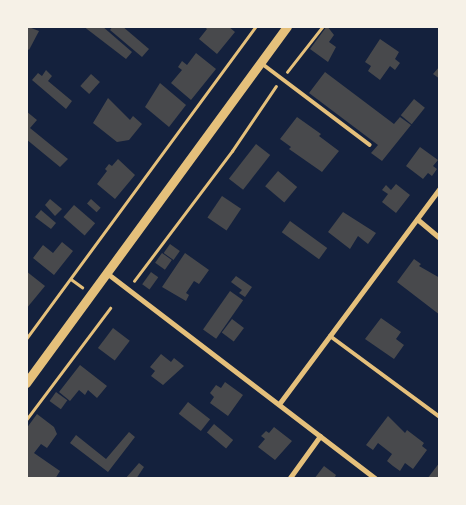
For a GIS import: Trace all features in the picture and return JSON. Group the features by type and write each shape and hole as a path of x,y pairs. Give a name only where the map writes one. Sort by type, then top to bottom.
{"street":[{"path":"26,383 108,274 287,26"},
{"path":"279,404 440,188"},
{"path":"417,219 440,238"},
{"path":"108,274 376,479"},
{"path":"289,479 320,436"}],"lane":[{"path":"260,61 370,144"},
{"path":"330,336 440,416"}],"path":[{"path":"26,338 256,26"},
{"path":"134,281 282,78 323,26"},
{"path":"71,279 85,289"},
{"path":"26,420 110,308"}],"building":[{"path":"26,26 39,31 29,50 26,48"},
{"path":"83,26 102,26 132,52 126,59"},
{"path":"113,26 122,26 149,49 142,57 110,30"},
{"path":"204,26 228,26 235,32 217,54 199,39 207,29"},
{"path":"327,26 334,35 329,42 336,47 328,62 310,49"},
{"path":"380,39 399,52 395,59 400,63 395,70 390,66 380,80 368,71 371,66 365,62"},
{"path":"196,53 216,69 191,100 171,83 182,70 178,67 182,61 187,65"},
{"path":"440,66 440,79 433,74"},
{"path":"46,70 52,76 48,81 72,101 66,109 32,80 38,73 42,76"},
{"path":"325,72 394,124 400,117 411,125 382,161 371,153 378,145 309,93"},
{"path":"91,74 100,82 89,94 80,86"},
{"path":"160,83 186,105 169,127 145,107"},
{"path":"108,98 130,120 133,116 142,124 129,140 117,142 93,123"},
{"path":"414,99 425,108 412,124 401,115"},
{"path":"26,111 37,120 30,128 68,159 60,167 26,139"},
{"path":"297,117 321,134 319,136 339,151 322,172 289,149 291,147 280,139"},
{"path":"256,144 270,155 243,190 229,179"},
{"path":"420,147 438,160 433,166 437,169 432,176 428,173 423,179 406,166"},
{"path":"118,159 135,175 115,199 97,184 107,171 105,169 109,164 112,166"},
{"path":"278,171 297,187 284,202 265,186"},
{"path":"396,184 410,195 396,213 382,202 388,194 382,190 386,185 391,190"},
{"path":"222,196 241,209 227,230 207,218"},
{"path":"50,199 62,209 55,216 45,205"},
{"path":"91,199 101,208 97,212 87,203"},
{"path":"74,205 95,223 85,235 64,217"},
{"path":"41,210 56,223 51,229 35,217"},
{"path":"343,212 376,233 368,244 358,236 350,249 328,232"},
{"path":"290,221 327,248 319,259 282,232"},
{"path":"62,242 73,251 54,275 33,258 43,245 53,253"},
{"path":"170,244 180,251 174,260 164,253"},
{"path":"162,253 172,260 165,270 155,263"},
{"path":"185,253 209,270 199,284 194,281 186,293 189,295 186,301 162,287"},
{"path":"414,259 421,264 419,266 440,278 440,315 397,282"},
{"path":"26,271 45,286 26,309"},
{"path":"151,272 158,277 149,289 142,284"},
{"path":"236,276 252,287 245,297 239,293 242,290 231,282"},
{"path":"230,291 243,300 216,339 203,330"},
{"path":"381,318 401,332 396,339 404,345 394,359 365,339"},
{"path":"232,319 244,328 234,342 222,333"},
{"path":"113,328 130,341 115,361 98,348"},
{"path":"161,354 171,362 174,358 184,366 163,385 151,376 155,371 150,367"},
{"path":"80,365 107,386 97,398 88,390 85,395 79,390 70,401 59,392"},
{"path":"225,382 243,395 228,416 210,403 214,397 210,393 216,385 221,388"},
{"path":"56,392 67,400 61,409 50,401"},
{"path":"188,402 210,419 201,431 179,414"},
{"path":"37,414 54,427 57,434 47,448 41,444 34,453 60,471 55,479 26,479 26,429"},
{"path":"388,416 405,433 407,430 424,443 422,446 427,450 413,469 405,463 400,471 387,461 392,454 378,443 373,450 366,445"},
{"path":"214,424 233,440 226,448 207,432"},
{"path":"274,427 292,441 275,460 258,447 265,439 261,436 266,431 269,433"},
{"path":"129,432 135,437 108,472 70,443 76,435 106,459"},
{"path":"440,462 440,479 427,479"},
{"path":"139,463 144,467 136,479 125,479"},
{"path":"324,466 336,475 334,479 314,479"}]}
